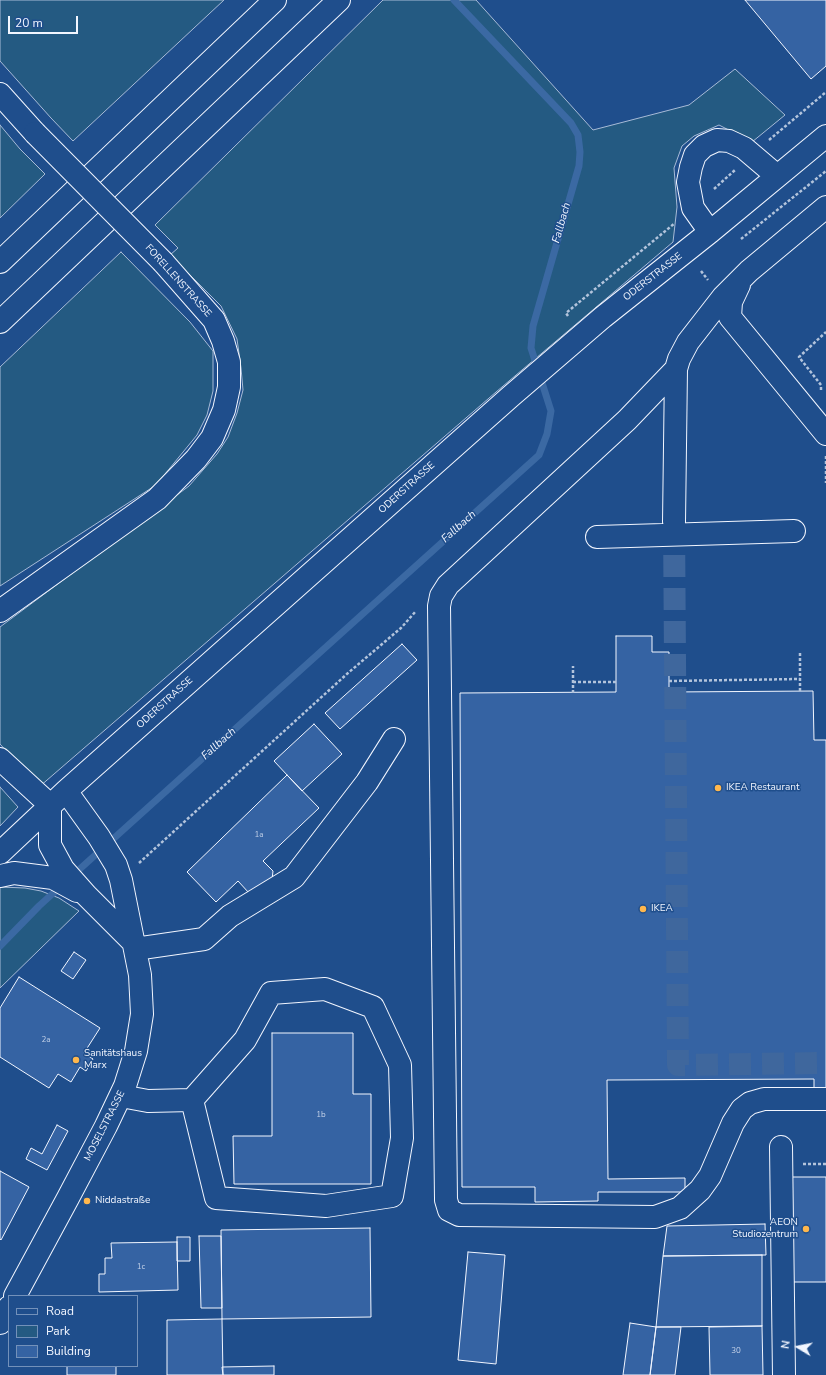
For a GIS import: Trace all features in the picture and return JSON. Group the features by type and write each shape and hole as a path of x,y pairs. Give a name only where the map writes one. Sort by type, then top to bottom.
{"main road":[{"path":"0,262 274,0"},
{"path":"0,322 339,0"},
{"name":"FORELLENSTRASSE","path":"0,94 35,133 163,262 214,320 223,341 228,362 229,386 224,410 212,438 196,459 157,499 0,611"},
{"name":"ODERSTRASSE","path":"0,853 58,798 511,396 577,339 826,136"},
{"path":"710,232 692,208 688,182 695,155 704,146 717,140 729,141 744,148 776,176"},
{"path":"674,522 676,369 679,359 688,342 723,297 749,271 826,207"},
{"path":"749,271 736,289 731,302 730,317 826,434"},
{"path":"676,369 627,420 448,585 441,596 438,606 446,1200 449,1210 459,1215 655,1217 680,1208 700,1190 710,1176 733,1123 742,1109 750,1103 764,1099 826,1099"},
{"path":"597,537 794,531"},
{"path":"0,876 14,873 58,874 86,895 134,946 204,939 230,916 294,877 367,782 394,739"},
{"path":"0,759 58,798 50,845 58,874"},
{"name":"MOSELSTRASSE","path":"16,1295 121,1096 136,1051 142,1014 140,975 118,872 99,837 58,798"},
{"path":"121,1096 148,1101 192,1100 245,1040 271,993 325,989 373,1007 400,1065 402,1138 392,1196 326,1206 216,1198 192,1100"},
{"path":"781,1147 784,1375"},
{"path":"0,1323 8,1309"}],"path":[{"path":"826,456 826,483"},
{"path":"118,872 401,628 420,605 441,596"},
{"path":"800,653 800,691"},
{"path":"573,666 573,693"},
{"path":"669,681 800,679"},
{"path":"573,682 616,682"}],"green space":[{"path":"0,0 224,0 73,141 0,61"},
{"path":"383,0 476,0 593,130 689,105 735,69 785,115 752,142 719,125 694,136 682,146 674,168 677,207 673,242 496,392 39,787 0,744 0,627 189,486 217,454 228,437 237,413 243,390 237,339 221,306 170,255 178,248 155,225"},
{"path":"0,125 20,149 45,174 0,218"},
{"path":"121,252 190,322 213,351 213,391 207,415 197,435 156,485 0,586 0,367"},
{"path":"0,787 18,807 0,826"},
{"path":"0,887 25,888 41,891 59,898 79,911 0,988"}],"building":[{"path":"745,0 826,0 826,66 811,79"},
{"name":"IKEA","path":"616,636 652,636 652,652 669,652 669,692 813,691 814,740 826,740 826,1094 814,1094 814,1079 607,1080 608,1179 685,1178 685,1192 598,1192 598,1201 535,1202 535,1187 462,1187 460,693 616,692"},
{"path":"402,644 417,660 340,729 325,713"},
{"path":"314,724 342,754 302,791 274,761"},
{"path":"287,775 319,808 263,861 273,871 272,880 249,893 238,881 216,902 187,872"},
{"path":"74,952 86,960 73,979 61,971"},
{"path":"19,977 100,1028 84,1053 93,1059 86,1071 80,1067 71,1082 58,1074 49,1088 0,1057 0,1008"},
{"path":"272,1033 353,1033 353,1094 371,1094 371,1184 234,1184 233,1136 272,1136"},
{"path":"57,1125 68,1131 47,1170 26,1159 31,1148 42,1154"},
{"path":"0,1171 29,1187 1,1240 0,1239"},
{"name":"AEON Studiozentrum","path":"788,1177 826,1177 826,1282 786,1282"},
{"path":"765,1224 766,1255 663,1256 667,1226"},
{"path":"370,1228 371,1317 222,1319 221,1230"},
{"path":"199,1236 221,1236 222,1308 201,1308"},
{"path":"177,1237 190,1237 190,1261 177,1261"},
{"path":"177,1242 178,1290 99,1292 99,1274 105,1274 105,1258 112,1258 111,1243"},
{"path":"468,1252 505,1255 496,1364 458,1360"},
{"path":"762,1255 762,1326 656,1327 663,1256"},
{"path":"222,1319 223,1375 167,1375 167,1320"},
{"path":"630,1323 656,1327 650,1375 623,1375"},
{"path":"762,1326 763,1375 710,1375 709,1327"},
{"path":"656,1327 681,1327 675,1375 650,1375"},
{"path":"274,1366 274,1375 223,1375 222,1367"},
{"path":"67,1367 116,1367 116,1375 67,1375"}],"waterway":[{"name":"Fallbach","path":"72,876 539,455 547,434 551,411 531,348 533,326 579,166 580,152 578,135 571,123 454,0"},
{"name":"Fallbach","path":"0,946 61,886"}],"tunnel":[{"path":"674,522 678,1065 826,1063"}],"place":[{"name":"IKEA Restaurant","path":"718,788"},
{"name":"IKEA","path":"643,909"},
{"name":"Sanitätshaus Marx","path":"76,1060"},
{"name":"Niddastraße","path":"87,1201"},
{"name":"AEON Studiozentrum","path":"806,1229"}]}
